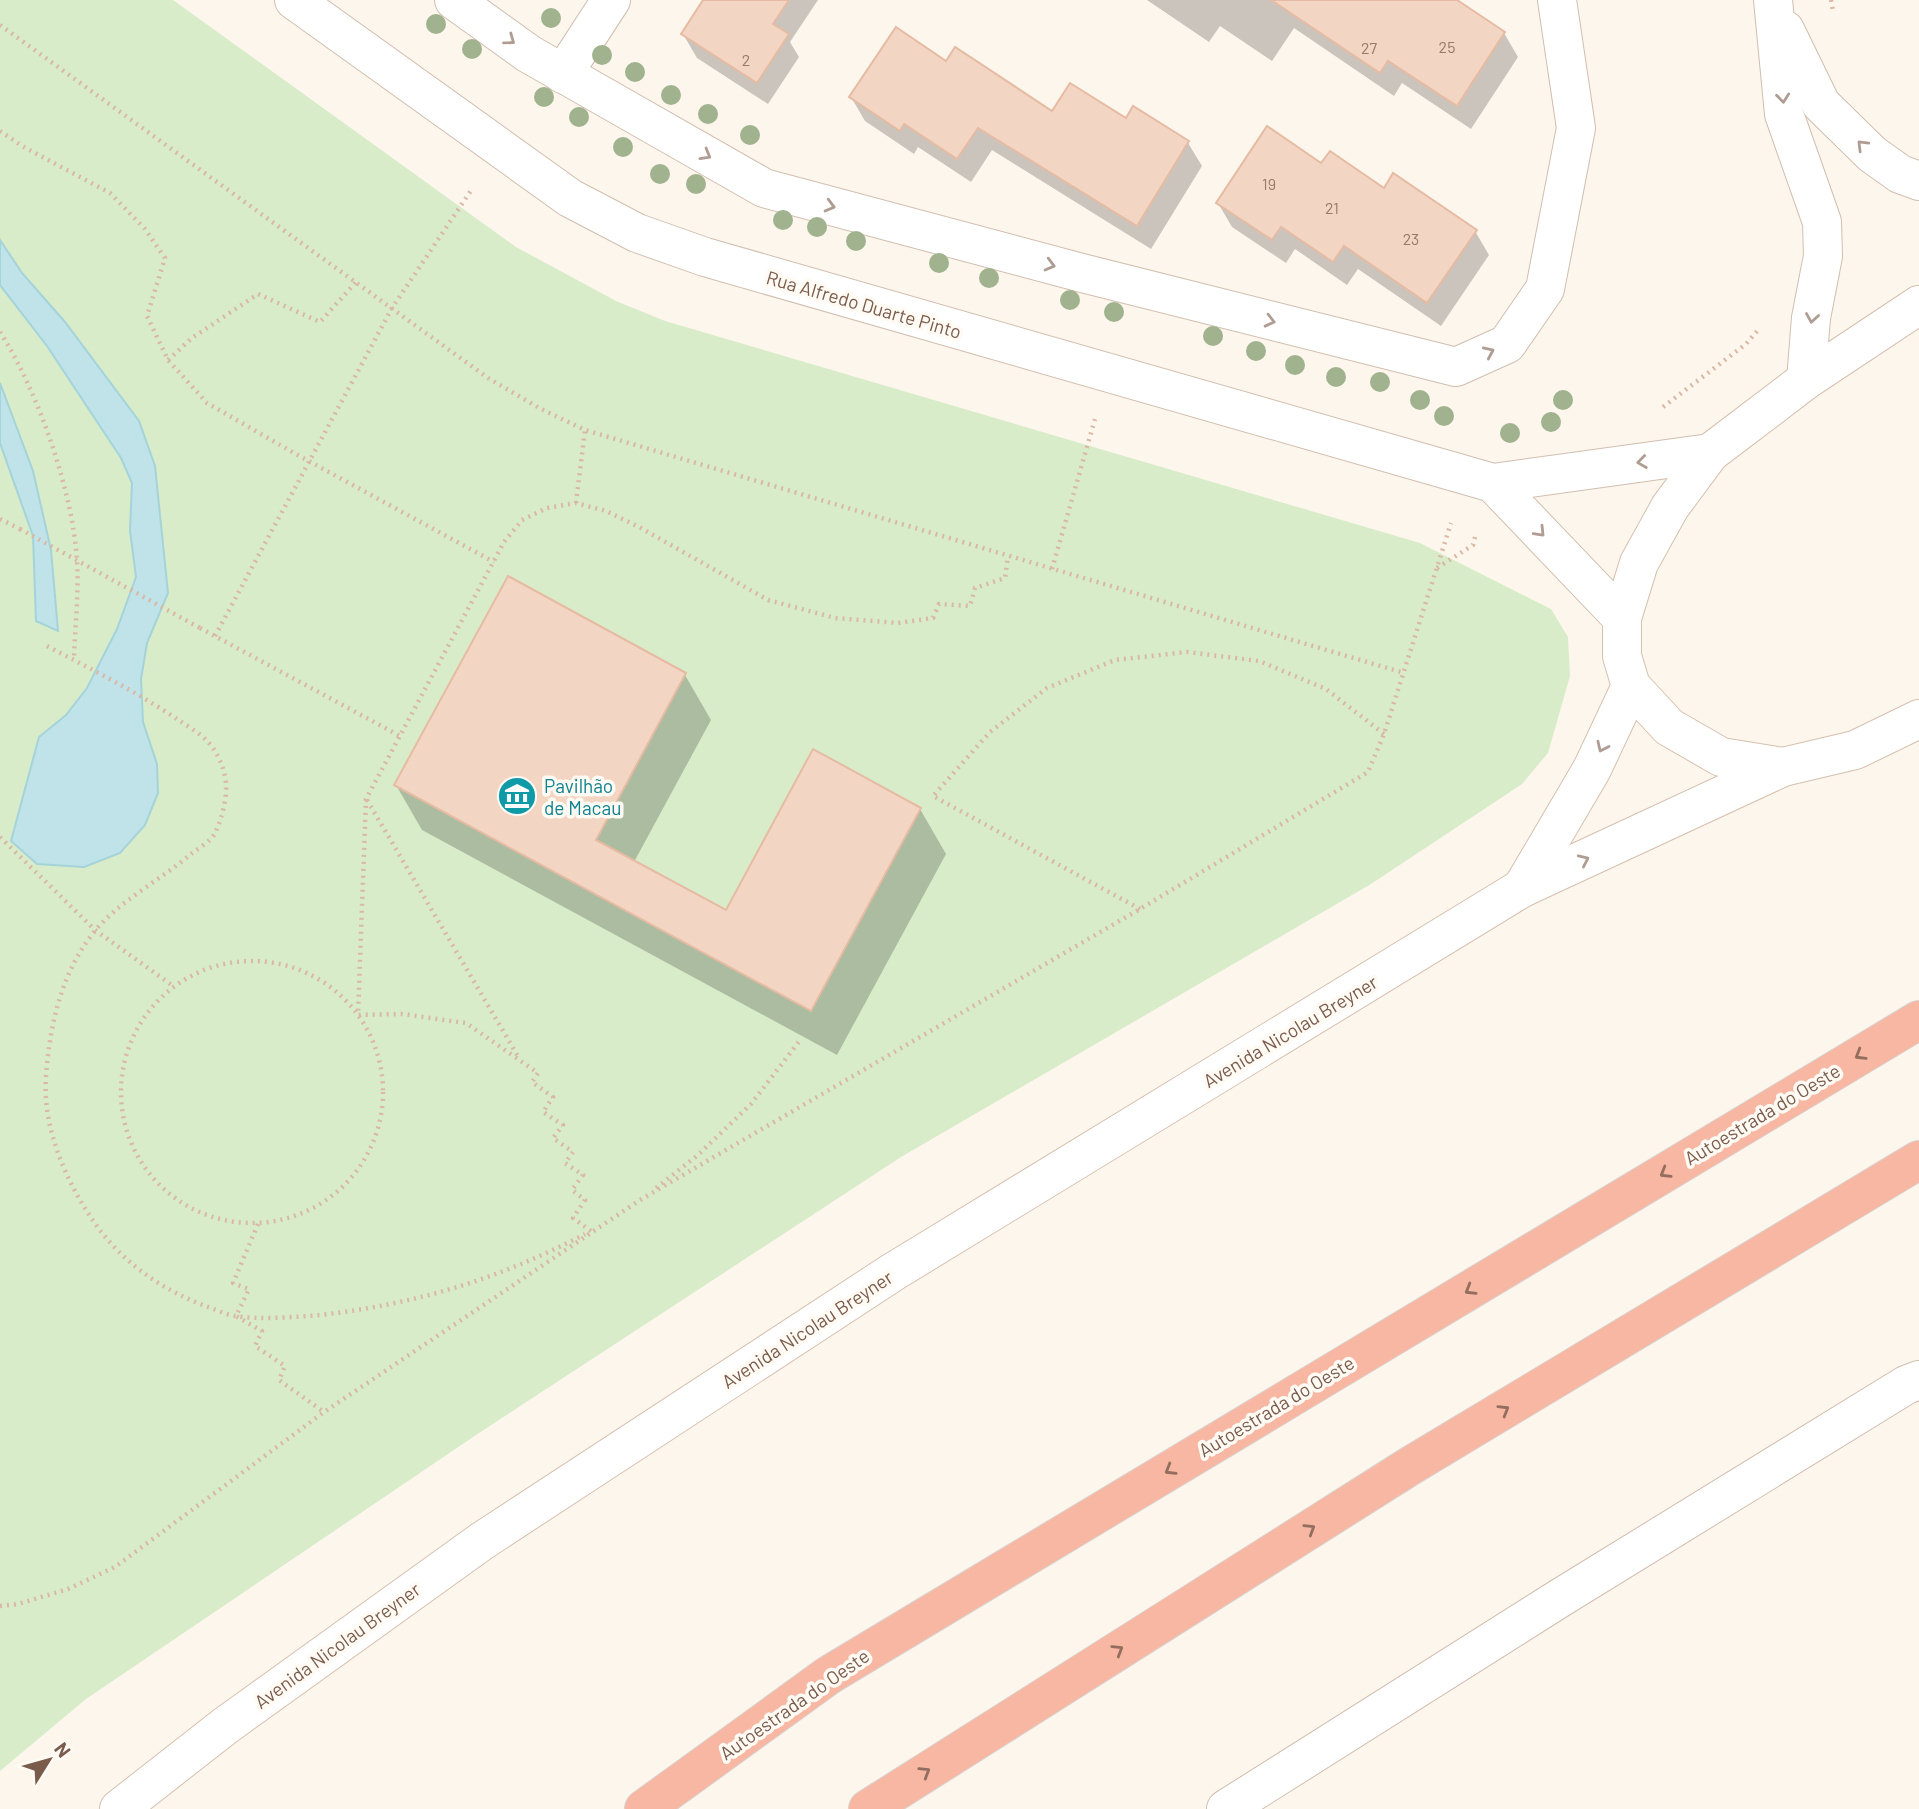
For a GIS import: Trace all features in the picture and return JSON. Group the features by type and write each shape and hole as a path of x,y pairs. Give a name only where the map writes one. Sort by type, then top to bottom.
{"highway":[{"name":"Autoestrada do Oeste","path":"645,1809 829,1675 1919,1020"},
{"path":"868,1809 1410,1466 1919,1160"}],"street":[{"name":"Rua Alfredo Duarte Pinto","path":"294,0 570,198 637,233 705,257 1481,480 1710,453"},
{"path":"454,0 530,54 764,188 1082,274 1456,367 1507,344 1545,289 1576,128 1557,0"},
{"path":"563,74 611,0"},
{"path":"1773,3 1821,104 1872,154 1900,174 1919,181"},
{"path":"1773,3 1784,114 1822,222 1823,256 1811,318 1806,380"},
{"path":"1710,453 1806,380 1919,305"},
{"name":"Avenida Nicolau Breyner","path":"1710,453 1670,507 1639,563 1622,618 1622,656 1631,686 1669,727 1721,757 1783,767"},
{"path":"1481,480 1622,618"},
{"name":"Avenida Nicolau Breyner","path":"1522,888 1592,769 1631,686"},
{"name":"Avenida Nicolau Breyner","path":"118,1809 225,1726 516,1518 893,1272 1522,888 1783,767 1854,750 1919,719"},
{"path":"1226,1809 1560,1598 1906,1385 1919,1380"}],"path":[{"path":"1831,0 1834,13"},
{"path":"0,25 488,378 541,409 585,430 1404,673"},
{"path":"0,131 22,146 110,193 145,229 165,258 147,316 168,360 207,403 309,462 494,562"},
{"path":"215,636 392,308 475,185"},
{"path":"168,360 192,338 258,294 320,321 356,282"},
{"path":"1658,411 1746,344 1762,325"},
{"path":"0,332 40,411 64,484 77,561 74,658"},
{"path":"1052,569 1108,374"},
{"path":"576,503 585,430"},
{"path":"236,1317 297,1317 358,1311 420,1299 478,1282 536,1259 591,1231 1368,772 1384,734 1436,569 1481,480"},
{"path":"1436,569 1473,545 1481,480"},
{"path":"358,1015 366,799 504,542 522,520 547,508 576,503 606,510 768,600 835,618 898,623 933,618 939,604 970,606 975,588 1005,578 1009,556"},
{"path":"0,519 400,736"},
{"path":"47,646 74,658 151,702 207,740 219,757 226,779 226,798 214,836 95,930 67,976 51,1028 46,1081 52,1135 71,1186 100,1232 139,1270 185,1299 236,1317 262,1331 255,1346 285,1366 279,1380 324,1412"},
{"path":"1140,909 933,796 990,732 1047,688 1115,660 1188,652 1259,661 1326,689 1384,734"},
{"path":"366,799 521,1060"},
{"path":"0,837 95,930 173,986"},
{"path":"271,962 305,971 335,989 358,1015 377,1050 384,1091 379,1131 360,1167 334,1197 298,1216 258,1224 225,1222 194,1210 166,1192 143,1167 128,1136 121,1105 122,1070 131,1039 148,1010 173,986 203,970 225,964 271,962"},
{"path":"358,1015 402,1014 466,1023 538,1073 532,1082 553,1097 543,1112 563,1125 553,1138 573,1152 565,1163 583,1175 572,1190 585,1200 573,1218 591,1231"},
{"path":"0,1606 18,1604 68,1589 115,1567 324,1412 640,1200 698,1156 751,1104 801,1039"},
{"path":"236,1317 249,1289 233,1283 258,1224"}],"green space":[{"path":"0,0 173,0 516,247 616,301 665,321 1420,543 1551,609 1568,637 1570,676 1548,753 1522,784 1371,884 901,1157 476,1435 86,1699 0,1771"}],"water":[{"path":"0,240 22,273 65,322 139,421 155,466 168,593 147,643 141,679 143,722 157,764 158,793 145,825 120,853 84,867 37,864 11,841 39,737 66,715 87,688 117,629 136,577 130,531 132,483 121,458 47,346 0,285"},
{"path":"0,383 33,471 51,550 58,631 36,621 33,536 0,443"}],"building":[{"path":"703,0 789,0 773,24 789,34 757,83 681,34"},
{"path":"1271,0 1457,0 1505,32 1457,106 1388,61 1380,73"},
{"path":"896,27 946,61 955,47 1052,111 1070,83 1126,118 1133,106 1189,141 1137,226 978,128 957,159 904,124 900,131 849,97"},
{"path":"1267,126 1321,163 1330,151 1384,188 1393,173 1477,230 1427,303 1344,246 1333,262 1281,227 1272,240 1216,203"},
{"name":"Pavilhão de Macau","path":"508,576 686,673 596,840 726,910 813,749 921,808 811,1011 394,785"}],"place":[{"name":"Pavilhão de Macau","path":"517,796"}]}
